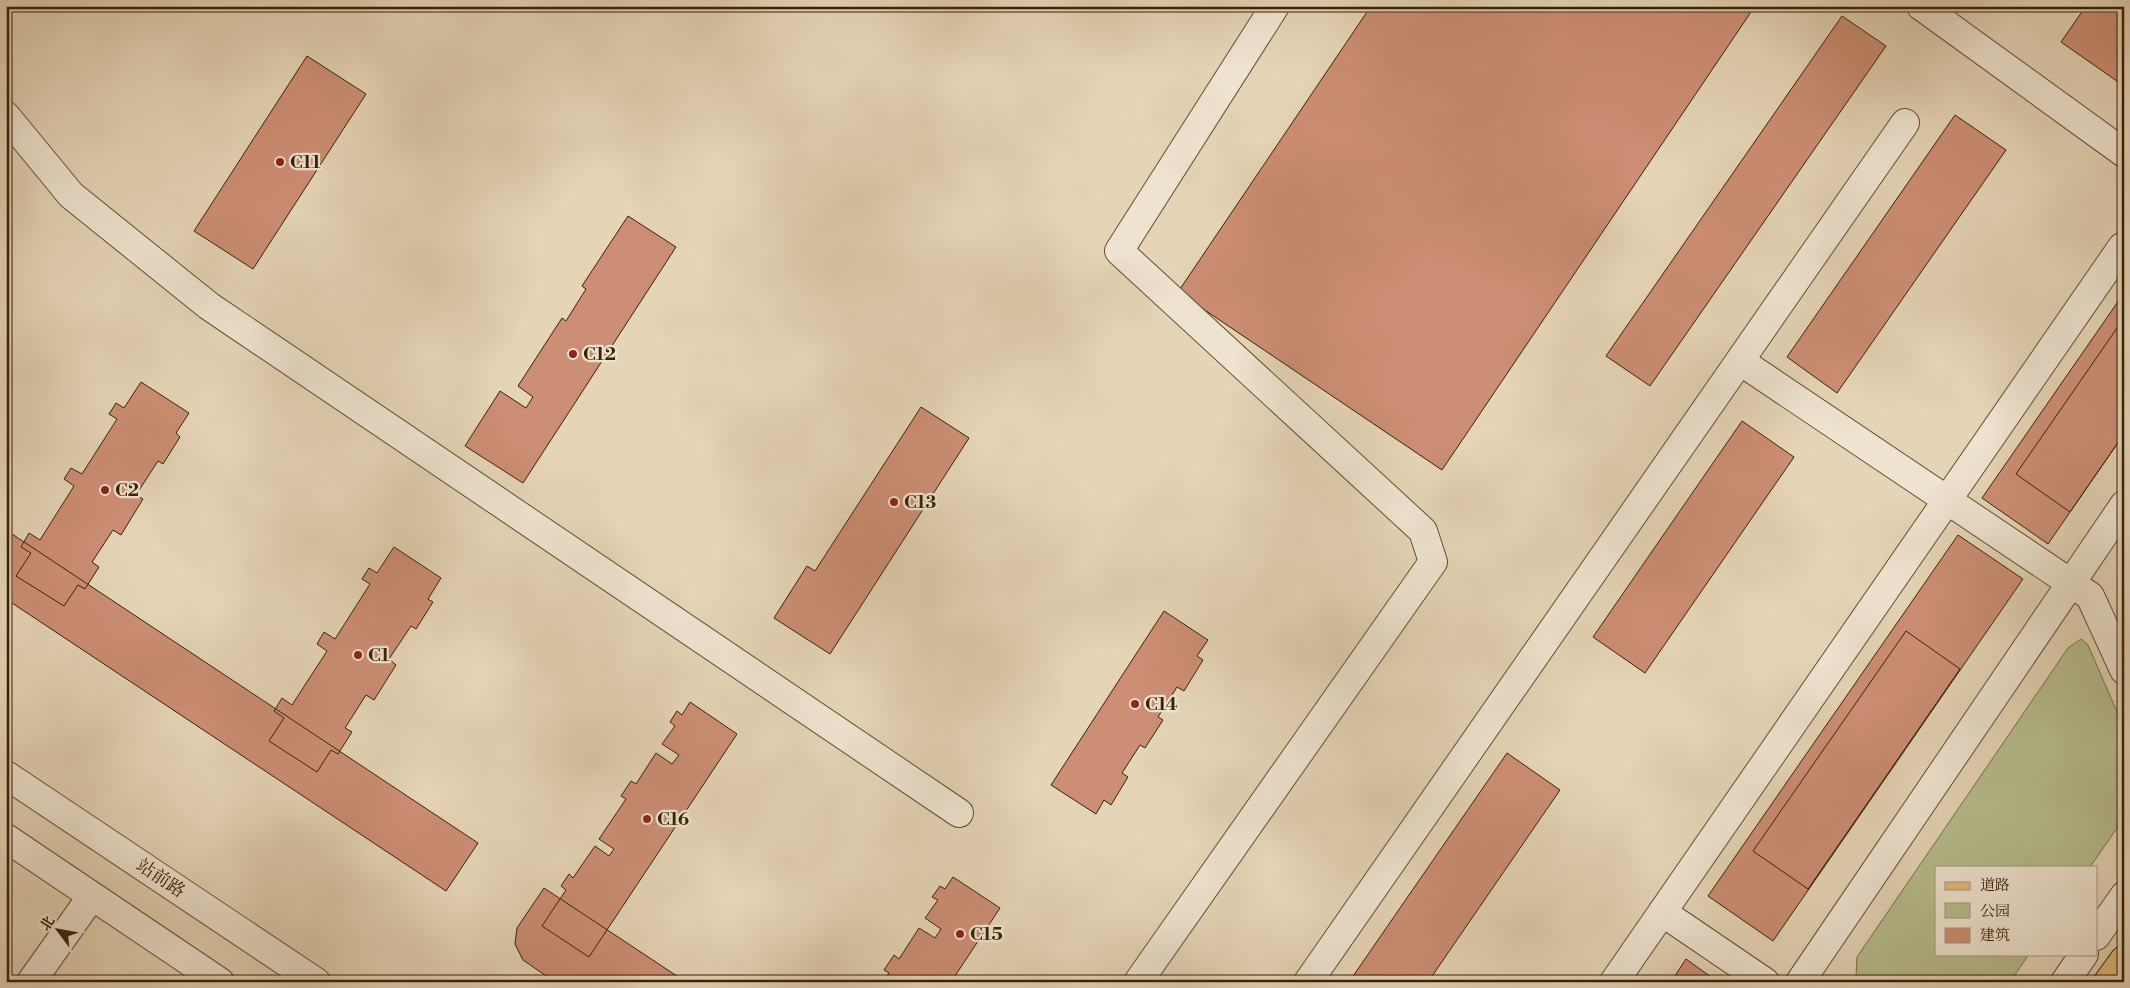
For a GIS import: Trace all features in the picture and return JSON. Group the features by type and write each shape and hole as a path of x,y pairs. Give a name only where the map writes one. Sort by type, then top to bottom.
{"main road":[{"path":"2108,982 2124,960"}],"street":[{"path":"1138,982 1433,562 1423,531 1119,252 1275,6"},
{"path":"1920,6 2124,153"},
{"path":"6,116 71,195 209,306 959,814"},
{"path":"1308,982 1905,123"},
{"path":"1614,982 2122,247"},
{"path":"1740,361 2090,596 2124,670"},
{"path":"1800,982 2124,505"},
{"name":"站前路","path":"6,775 316,982"},
{"path":"6,838 220,982"},
{"path":"31,982 92,896"},
{"path":"2098,933 2124,896"},
{"path":"1662,912 1765,982"},
{"path":"2065,982 2083,956"}],"green space":[{"path":"2081,639 2088,645 2124,728 2124,818 2091,866 1935,866 1935,956 2028,956 2010,982 1860,982 1856,977 1857,957 2068,648"}],"building":[{"path":"1371,6 1755,6 1442,470 1178,292"},
{"path":"2086,6 2124,6 2124,86 2061,42"},
{"path":"1842,16 1886,46 1650,386 1606,356"},
{"name":"C11","path":"307,56 366,94 253,269 194,231"},
{"path":"1955,115 2006,150 1837,393 1787,357"},
{"name":"C12","path":"628,216 676,247 523,483 465,446 500,391 526,408 533,397 518,386 562,318 566,321 586,289 582,286"},
{"path":"2124,293 2124,434 2048,544 1982,498"},
{"path":"2124,318 2124,434 2070,512 2016,474"},
{"name":"C2","path":"141,382 189,413 176,433 180,437 163,464 158,461 136,495 143,499 121,535 113,530 92,562 99,567 85,589 78,585 64,606 16,576 31,553 21,547 29,533 40,540 74,486 64,479 71,468 82,474 117,419 109,414 116,403 124,408"},
{"name":"C13","path":"921,407 969,438 830,654 774,618 807,566 815,571"},
{"path":"1742,421 1794,457 1645,673 1593,637"},
{"path":"6,530 478,843 446,891 6,599"},
{"path":"1958,535 2023,579 1773,941 1708,896"},
{"name":"C1","path":"394,547 441,578 428,599 433,602 416,629 411,626 389,659 396,665 374,700 366,695 345,728 352,732 338,754 331,750 317,772 269,741 284,718 274,711 282,698 292,705 327,651 317,644 324,632 335,639 370,584 362,579 369,568 377,573"},
{"name":"C14","path":"1164,611 1208,640 1197,656 1203,660 1184,691 1177,687 1158,717 1163,720 1145,748 1140,745 1122,773 1128,777 1111,805 1104,800 1096,814 1051,785"},
{"path":"1906,631 1960,669 1808,889 1753,851"},
{"name":"C16","path":"690,702 737,734 589,957 542,926 566,890 561,886 569,874 573,878 595,846 609,856 614,849 599,839 626,799 621,796 631,781 636,784 656,753 672,764 679,755 662,744 675,726 670,722 677,711 682,715"},
{"path":"1507,753 1560,790 1428,982 1349,982"},
{"name":"C15","path":"953,877 1000,908 951,982 883,982 889,973 884,970 894,955 899,959 919,928 935,938 941,929 925,918 938,900 932,897 940,886 945,889"},
{"path":"544,888 686,982 555,982 523,960 515,944 517,928"},
{"path":"1686,959 1718,982 1671,982"}],"place":[{"name":"C11","path":"280,162"},
{"name":"C12","path":"573,354"},
{"name":"C2","path":"105,490"},
{"name":"C13","path":"894,502"},
{"name":"C1","path":"358,655"},
{"name":"C14","path":"1135,704"},
{"name":"C16","path":"647,819"},
{"name":"C15","path":"960,934"}]}
